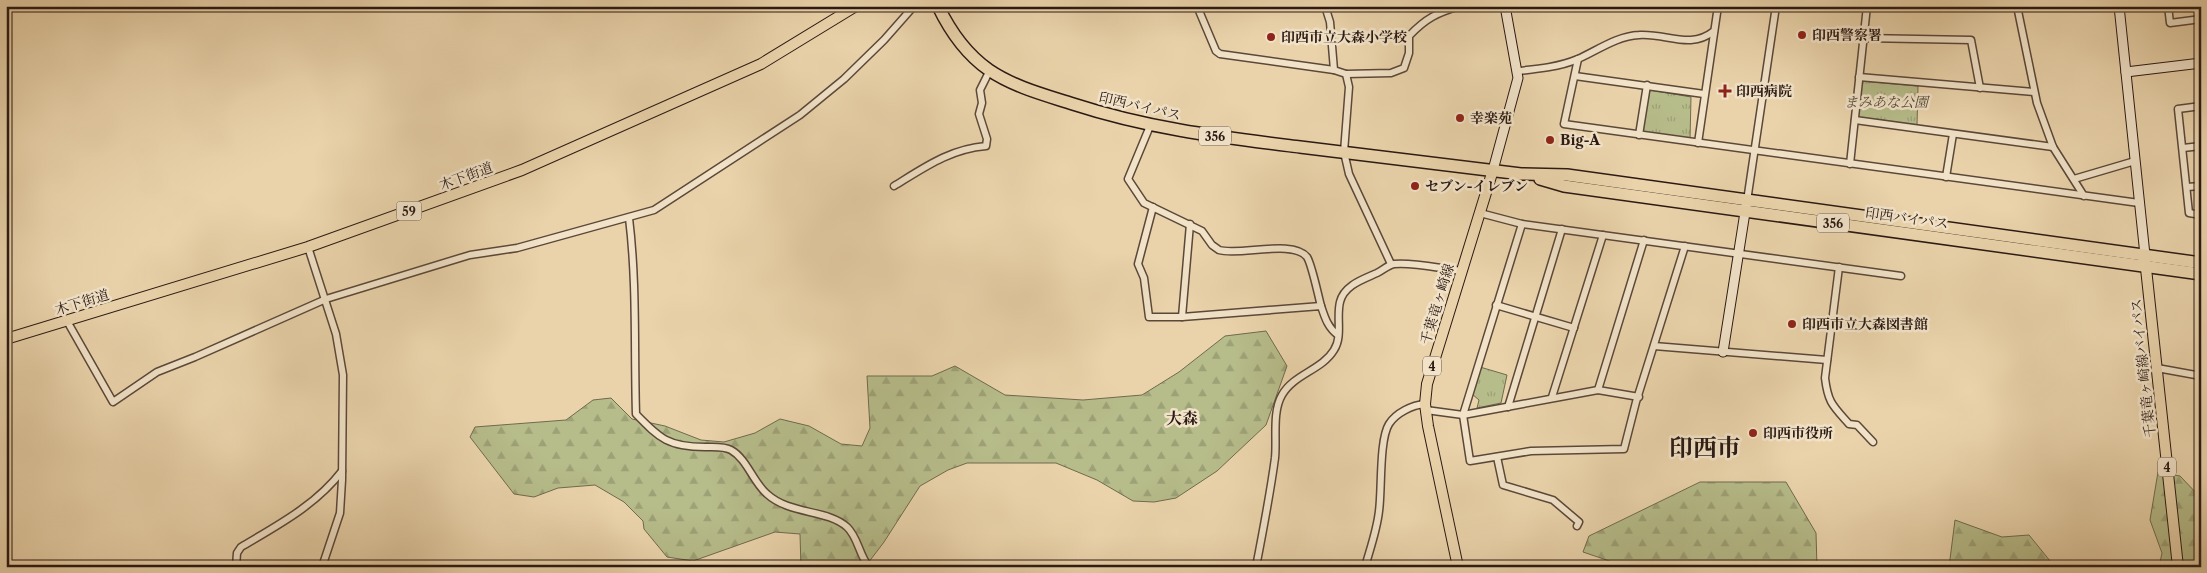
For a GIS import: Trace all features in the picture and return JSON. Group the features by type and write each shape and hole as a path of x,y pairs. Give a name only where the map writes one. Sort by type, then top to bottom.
{"highway":[{"name":"印西バイパス","path":"938,6 958,40 968,52 990,70 1020,87 1150,126 1204,135 1522,174 1567,175 1746,206 2145,261 2201,274"},
{"name":"印西バイパス","path":"2145,261 2201,263"}],"main road":[{"name":"木下街道","path":"6,339 308,247 537,164 761,64 856,6"},
{"name":"千葉竜ヶ崎線","path":"1458,567 1425,407 1427,384 1493,170"},
{"name":"千葉竜ヶ崎線バイパス","path":"2145,261 2178,567"}],"street":[{"path":"67,321 114,402 157,372 196,358 326,299 470,256 517,248 590,226 629,218 654,210 800,114 844,79 884,40 914,6"},
{"path":"1197,6 1216,52 1220,54 1334,70 1346,74 1391,73 1404,68 1410,53 1410,36 1434,14 1460,6"},
{"path":"1325,6 1330,22 1334,70"},
{"path":"1493,170 1516,86 1518,71 1506,6"},
{"path":"1698,143 1718,6"},
{"path":"1723,352 1776,6"},
{"path":"1850,164 1867,6"},
{"path":"2017,6 2034,92 2054,147 2084,196"},
{"path":"2119,6 2145,261"},
{"path":"2168,6 2170,23 2201,19"},
{"path":"1518,71 1550,67 1578,59 1604,45 1624,38 1639,35 1691,40 1704,39 1714,31"},
{"path":"1864,38 1971,40 1980,88"},
{"path":"1578,59 1564,124 2139,203"},
{"path":"2126,72 2201,63"},
{"path":"894,186 948,154 968,148 986,146 987,139 980,114 982,103 980,90 990,70"},
{"path":"1346,74 1349,87 1344,152 1349,174 1391,264"},
{"path":"1575,76 1704,94"},
{"path":"1859,77 2034,92"},
{"path":"1639,135 1647,86"},
{"path":"2201,106 2178,109 2189,213 2201,214"},
{"path":"1855,120 2054,147"},
{"path":"1150,126 1128,179 1144,203 1202,231 1212,245 1225,252 1298,250 1307,258 1325,319 1332,331 1338,335"},
{"path":"1946,177 1953,134"},
{"path":"2183,148 2201,146"},
{"path":"2074,179 2135,161"},
{"path":"2187,187 2201,186"},
{"path":"1153,207 1138,264 1144,278 1149,316 1182,316 1321,306"},
{"path":"1480,213 1522,224 1901,276"},
{"path":"629,218 633,247 636,307 636,414 658,435 674,445 684,447 723,447 731,450 738,456 758,485 775,501 829,518 847,527 851,531 859,552 869,567"},
{"path":"1182,316 1190,224"},
{"path":"1522,224 1463,415 1470,461 1531,451 1624,449 1628,429 1685,246"},
{"path":"1508,407 1562,229"},
{"path":"1552,398 1603,235"},
{"path":"1598,390 1644,240"},
{"path":"308,247 336,334 343,375 340,513 322,567"},
{"path":"1256,567 1267,510 1275,456 1278,410 1282,395 1293,382 1324,360 1333,351 1338,335 1340,301 1346,291 1356,282 1391,264 1462,271"},
{"path":"1839,267 1825,378 1829,402 1849,424 1856,425 1873,442"},
{"path":"1496,304 1574,328"},
{"path":"1654,346 1828,360"},
{"path":"2157,368 2201,376"},
{"path":"1365,567 1379,513 1384,435 1390,423 1406,410 1425,407 1463,415 1598,390 1639,397"},
{"path":"1497,457 1503,485 1553,500 1579,522 1577,526"},
{"path":"236,567 238,553 241,548 299,512 332,484 342,471"}],"green space":[{"name":"まみあな公園","path":"1861,81 1918,86 1917,125 1856,117"},
{"path":"1650,90 1691,97 1690,140 1642,133"},
{"path":"1266,331 1287,366 1266,425 1217,471 1176,498 1154,502 1133,501 1097,480 1056,463 967,463 948,470 920,486 884,542 865,567 801,567 800,534 775,532 693,561 667,557 644,529 643,521 624,502 595,485 558,488 534,497 514,494 470,437 475,427 566,420 593,400 611,398 632,419 665,426 701,440 724,442 755,433 780,419 809,426 841,444 862,446 870,428 867,376 932,376 955,366 1005,395 1083,400 1142,395 1179,372 1225,336"},
{"path":"1480,367 1507,375 1501,403 1477,408 1479,400 1472,394"},
{"path":"2158,472 2180,476 2201,498 2201,567 2159,567 2162,553 2150,520"},
{"path":"1700,482 1786,482 1816,533 1817,567 1627,567 1583,552 1589,536"},
{"path":"1955,520 2002,537 2029,535 2055,567 1949,567"}],"place":[{"name":"印西警察署","path":"1802,35"},
{"name":"印西市立大森小学校","path":"1271,37"},
{"name":"印西病院","path":"1725,91"},
{"name":"幸楽苑","path":"1460,118"},
{"name":"Big-A","path":"1550,140"},
{"name":"セブン-イレブン","path":"1415,186"},
{"name":"印西市立大森図書館","path":"1792,324"},
{"name":"印西市役所","path":"1753,433"}],"district":[{"name":"大森","path":"1182,418"},
{"name":"印西市","path":"1705,447"}]}
